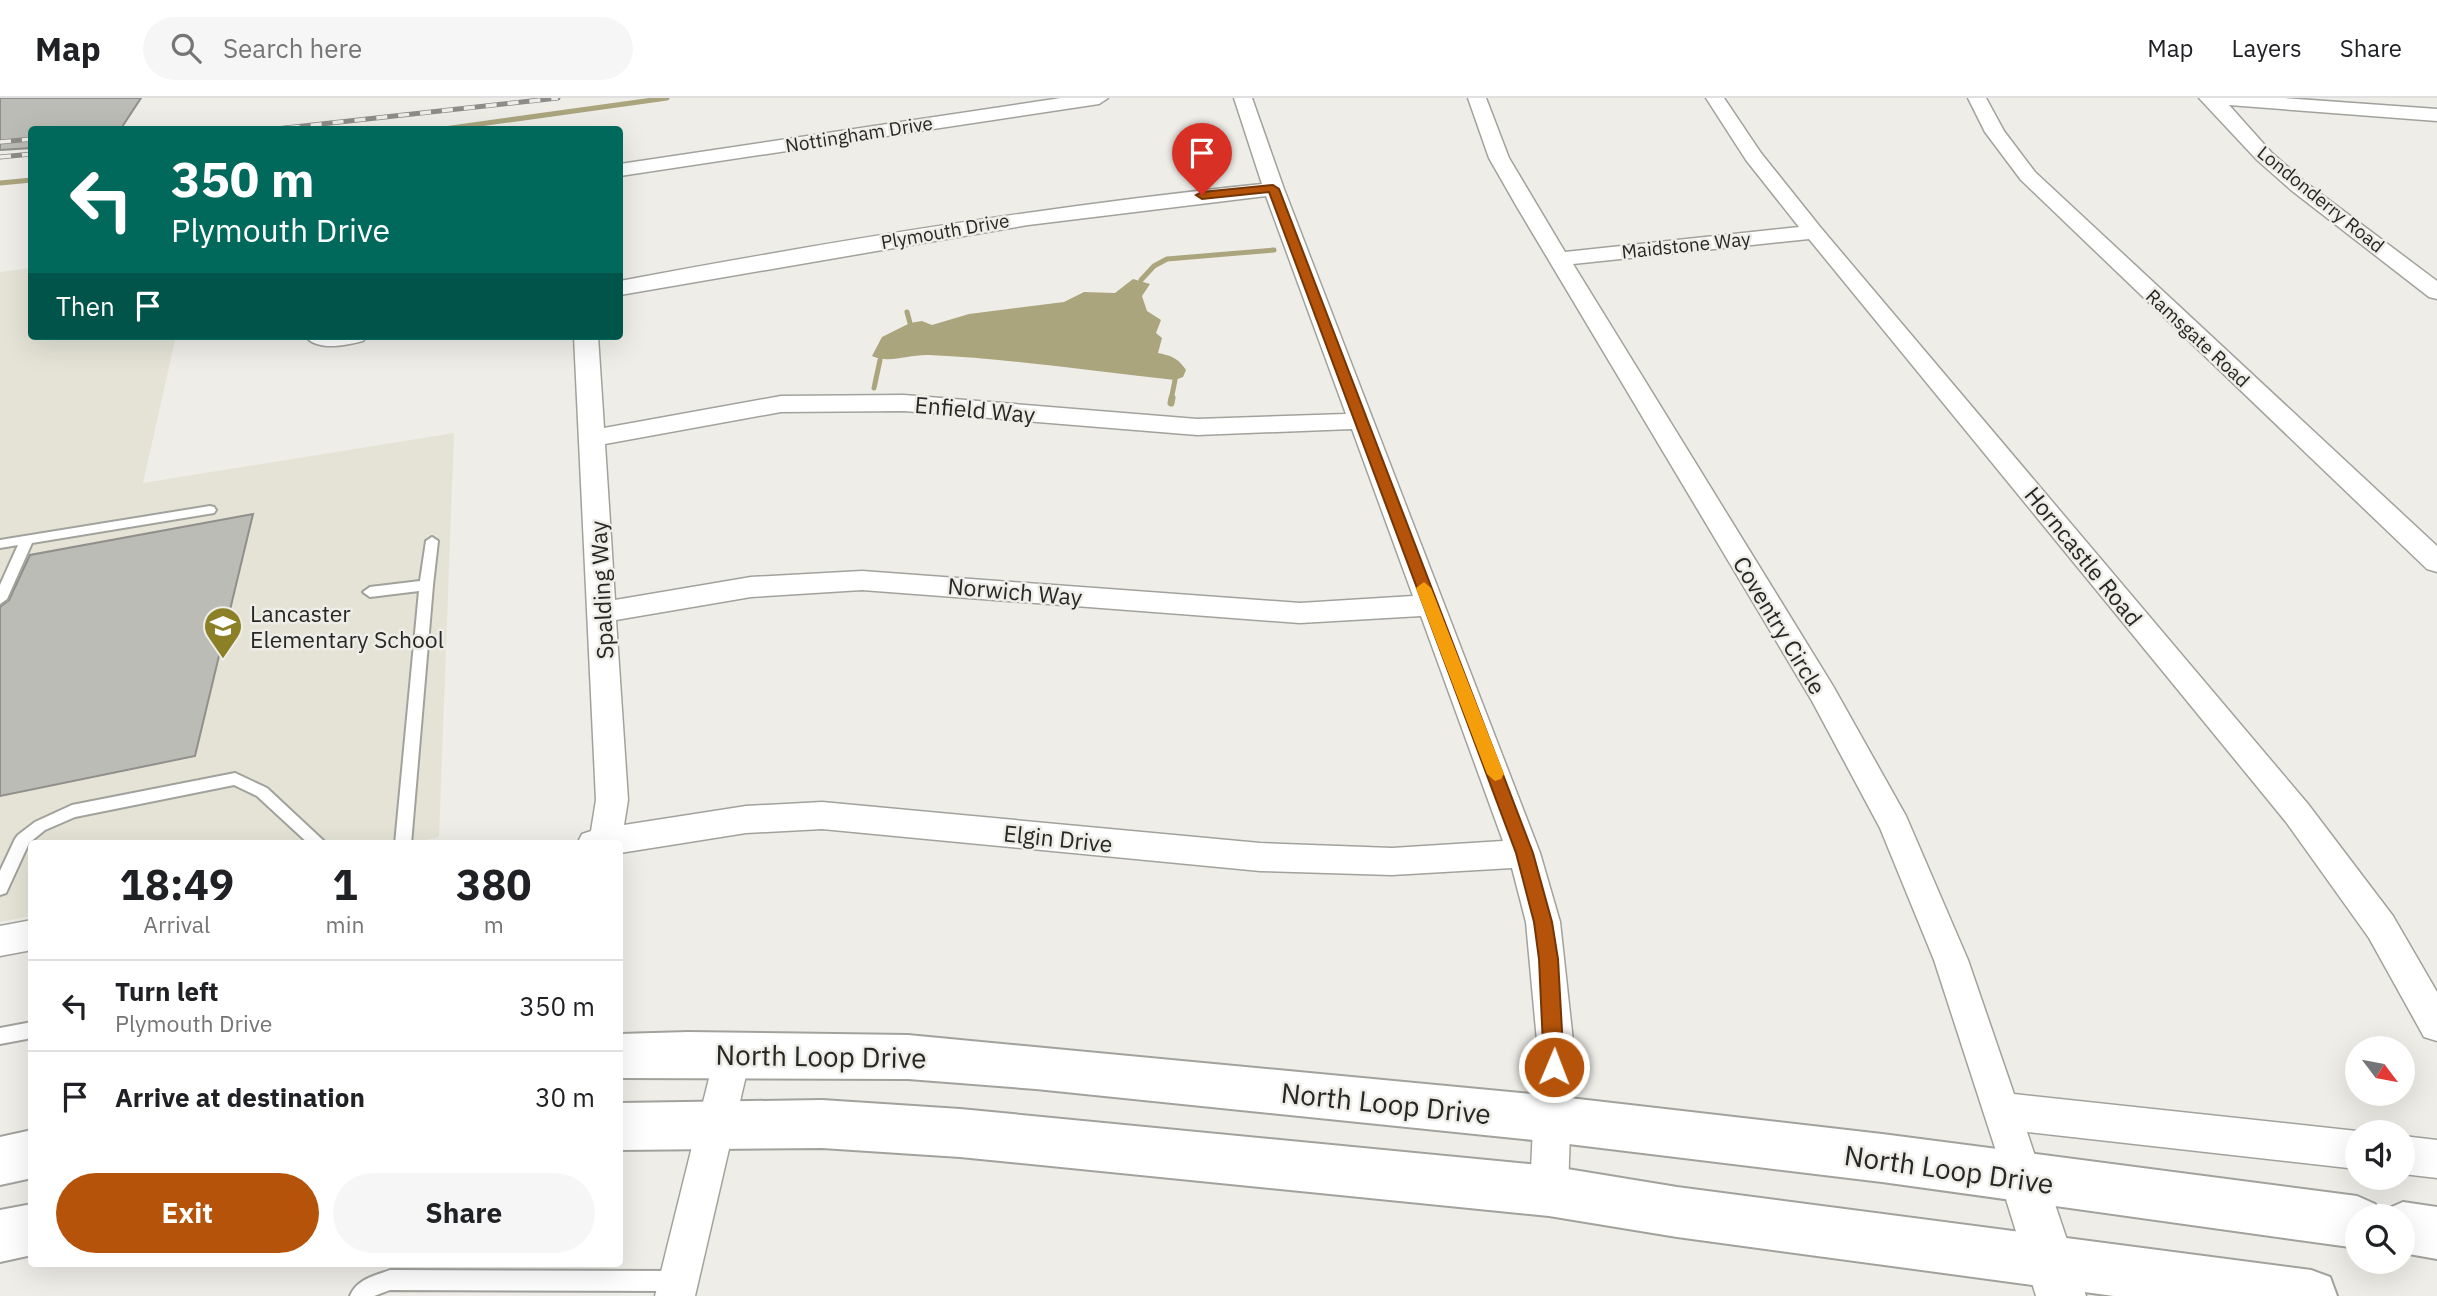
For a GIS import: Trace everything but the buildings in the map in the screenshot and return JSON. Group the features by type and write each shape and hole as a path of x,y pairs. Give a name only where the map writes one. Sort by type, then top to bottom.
{"main road":[{"name":"North Loop Drive","path":"623,1056 733,1054 908,1057 1552,1119 1882,1158 2024,1180 2345,1221"},
{"path":"623,1127 822,1124 960,1133 1549,1191 2056,1278 2311,1296"},
{"path":"0,1161 28,1155"},
{"path":"0,1236 28,1229"},
{"path":"2415,1230 2437,1233"}],"street":[{"name":"Nottingham Drive","path":"623,170 1099,98"},
{"path":"1243,98 1273,189 1524,853 1543,922 1555,1041 1549,1191"},
{"name":"Coventry Circle","path":"1477,98 1499,158 1823,694 1895,825 1951,960 2024,1180"},
{"name":"Horncastle Road","path":"1715,98 1754,156 1814,232 2297,813 2381,927 2437,1025"},
{"name":"Ramsgate Road","path":"1977,98 1995,132 2028,176 2437,562"},
{"path":"2210,98 2437,115"},
{"name":"Londonderry Road","path":"2210,98 2264,156 2437,292"},
{"name":"Plymouth Drive","path":"623,287 1045,214 1130,202 1273,189"},
{"name":"Maidstone Way","path":"1559,258 1814,232"},
{"name":"Spalding Way","path":"586,340 612,800 602,840"},
{"name":"Enfield Way","path":"593,438 781,404 904,403 1197,427 1360,421"},
{"name":"Norwich Way","path":"603,613 707,590 835,579 900,581 1300,614 1430,605"},
{"name":"Elgin Drive","path":"614,840 655,831 797,816 931,825 1299,860 1409,862 1524,853"},
{"path":"0,941 28,936"},
{"path":"677,1289 733,1054"},
{"path":"2001,1111 2345,1149"},
{"path":"2415,1156 2437,1159"},
{"path":"2024,1180 2056,1278"}],"lane":[{"path":"0,544 210,510"},
{"path":"0,599 27,540"},
{"path":"403,840 432,541"},
{"path":"370,592 426,585"},
{"path":"0,888 23,839 40,826 72,811 235,779 262,792 316,840"},
{"path":"0,1036 28,1031"},
{"path":"360,1296 370,1287 390,1280 677,1289"}],"shaded area":[{"name":"Lancaster Elementary School","path":"28,268 28,340 175,340 143,483 454,433 439,837 425,840 28,840 28,917 0,922 0,272"},
{"path":"1133,279 1150,284 1142,296 1147,311 1161,320 1156,333 1162,338 1158,353 1177,360 1186,370 1183,377 1175,380 960,357 922,355 885,359 872,356 882,337 910,323 922,321 932,325 969,314 1064,302 1084,292 1115,293"}],"waterway":[{"path":"466,126 667,98"},
{"path":"0,183 28,180"},
{"path":"1141,280 1154,266 1167,259 1274,250"},
{"path":"907,312 910,323"},
{"path":"874,388 880,360"},
{"path":"1171,400 1175,380"},
{"path":"1171,403 1172,398"}],"railway":[{"path":"303,126 558,98"},
{"path":"0,142 28,139"},
{"path":"0,157 28,154"}],"slow traffic":[{"path":"1424,588 1495,774"}],"place":[{"name":"Lancaster Elementary School","path":"223,660"}],"route":[{"path":"1202,195 1273,189 1524,853 1543,922 1555,1041 1554,1067"}]}
